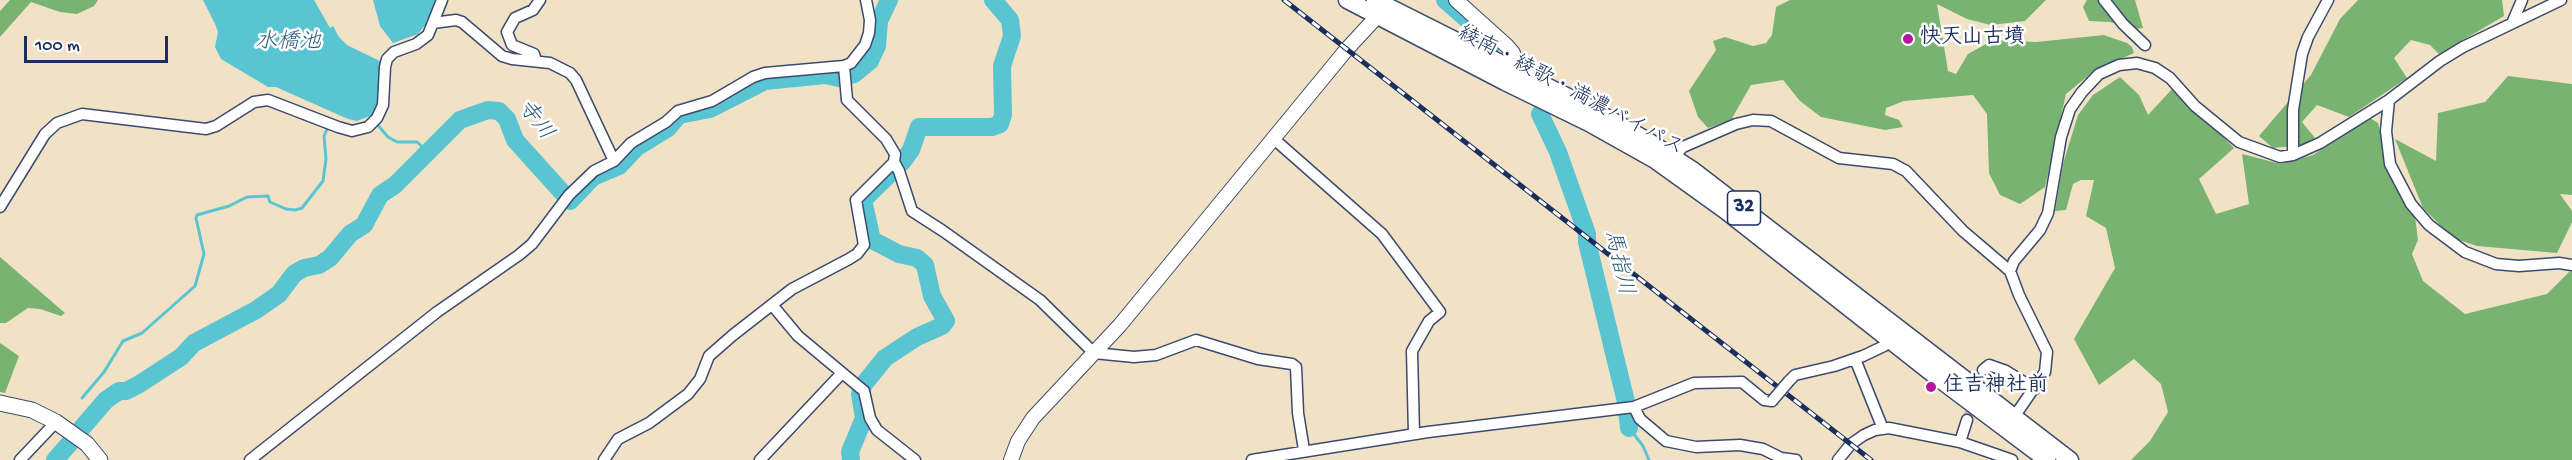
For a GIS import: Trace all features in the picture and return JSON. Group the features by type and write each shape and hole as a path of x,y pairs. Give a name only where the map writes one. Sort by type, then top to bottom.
{"highway":[{"name":"綾南・綾歌・満濃バイパス","path":"1347,0 1383,5 1588,107 1669,162 1738,204 2009,424 2047,460"},
{"name":"綾南・綾歌・満濃バイパス","path":"1383,5 1589,123 1669,162 1726,211 1891,340 2009,424 2070,460"}],"main road":[{"path":"0,403 32,410 56,422 87,444 100,460"}],"street":[{"path":"0,207 45,134 57,123 75,116 93,114 206,129 216,126 254,102 268,100 352,131 368,127 383,105 387,59 394,52 423,40 442,0"},
{"path":"536,61 534,54 512,45 507,32 515,18 533,10 540,0"},
{"path":"866,0 870,20 869,33 857,58 845,73 847,100 893,148 896,166 912,211 1040,300 1094,353 1104,356 1156,355 1196,340 1257,359 1292,364 1296,367 1298,413 1304,450"},
{"path":"1456,0 1507,46 1513,53 1517,71"},
{"path":"2104,0 2123,24 2145,45"},
{"path":"2292,155 2293,110 2302,54 2308,37 2328,0"},
{"path":"2513,22 2522,0"},
{"path":"2010,271 2014,261 2040,230 2048,213 2061,137 2070,109 2099,74 2119,65 2137,63 2155,68 2170,78 2195,106 2239,142 2280,157 2292,155 2320,143 2389,100 2440,61 2560,0"},
{"path":"1011,460 1018,441 1033,418 1126,318 1383,5"},
{"path":"433,23 456,20 462,22 502,56 558,66 576,80 614,161"},
{"path":"250,460 437,312 519,255 532,244 567,197 594,171 614,161 631,143 666,122 678,111 712,101 753,77 776,72 845,73"},
{"path":"2389,100 2386,131 2390,164 2411,204 2429,225 2465,252 2496,264 2519,266 2559,263 2572,265"},
{"path":"1669,162 1683,147 1736,124 1753,120 1771,121 1839,158 1893,164 1906,171 1963,231 2010,271 2047,352 2045,372 2009,424"},
{"path":"1274,139 1382,234 1440,312 1429,321 1412,351 1414,434"},
{"path":"604,460 618,439 649,423 688,394 700,379 709,356 733,335 802,283 857,254 864,241 856,200 896,166"},
{"path":"773,306 798,336 862,389 870,418 877,430 915,460"},
{"path":"1252,460 1414,434 1628,408 1694,382 1733,380 1742,382 1764,400 1772,401 1795,375 1855,359 1884,346 1891,340"},
{"path":"1855,359 1883,429"},
{"path":"1983,370 1989,365 2006,371 2035,389"},
{"path":"760,460 842,373"},
{"path":"1628,408 1666,441 1696,447 1740,445 1763,449 1781,458 1796,460"},
{"path":"1960,442 1967,420"},
{"path":"20,460 56,422"},
{"path":"1838,460 1851,444 1875,430 1890,428 1960,442 2012,460"}],"green space":[{"path":"10,0 98,0 94,6 77,14 60,12 31,2 0,37 0,11"},
{"path":"1790,0 2046,0 2025,21 1991,25 1967,19 1937,4 1948,71 1956,74 1968,54 1993,40 2036,42 2104,35 2127,43 2132,47 2134,53 2094,71 2066,94 2045,187 2020,204 2000,195 1989,173 1987,114 1973,95 1904,101 1886,108 1885,115 1899,120 1903,127 1885,130 1821,117 1800,101 1783,80 1751,85 1731,120 1708,128 1698,117 1689,91 1716,50 1713,41 1725,37 1753,46 1766,43 1772,35 1776,7"},
{"path":"2087,0 2135,0 2143,28 2135,29 2110,22 2089,21 2083,7"},
{"path":"2358,0 2502,0 2504,16 2439,54 2430,45 2411,40 2394,58 2407,78 2349,117 2317,105 2302,122 2315,138 2305,145 2273,148 2259,136 2311,75 2340,19"},
{"path":"2508,76 2572,84 2572,195 2560,194 2572,211 2572,222 2557,253 2477,246 2453,238 2423,208 2395,139 2436,161 2438,113 2485,102"},
{"path":"2120,77 2139,95 2148,115 2173,88 2234,148 2199,179 2216,214 2249,204 2242,154 2281,164 2313,155 2370,118 2378,123 2393,180 2415,216 2418,240 2412,254 2423,281 2465,314 2547,294 2570,271 2572,272 2572,460 2131,460 2150,441 2168,412 2161,384 2134,359 2099,385 2074,339 2115,268 2106,228 2086,216 2094,180 2081,180 2073,184 2066,210 2055,211 2063,164 2078,115 2093,95"},
{"path":"0,257 65,313 61,316 40,309 28,308 6,323 0,323"},
{"path":"0,343 19,356 5,393 0,392"}],"water":[{"name":"水橋池","path":"203,0 314,0 330,28 333,26 347,45 382,62 379,106 375,114 357,121 348,119 276,87 268,87 221,59 215,47 218,32"},
{"name":"水橋池","path":"373,0 436,0 425,25 418,34 393,43 380,26"}],"waterway":[{"name":"寺川","path":"81,429 106,400 119,391 126,391 138,385 181,357 194,343 256,310 279,294 294,274 304,268 319,265 330,258 350,234 364,225 380,195 395,185 460,120 488,110 499,111 507,119 515,140 570,201 593,177 619,166 637,147 668,128 679,115 710,109 765,81 825,75 839,78 854,74 870,61 877,46 879,21 889,0"},
{"path":"851,460 850,452 864,418 860,394 864,384 885,358 917,337 942,326 946,321 932,296 925,265 917,258 899,254 872,240 863,200 903,161 911,150 919,127 992,127 1000,124 1003,115 1002,66 1012,36 1010,20 993,0"},
{"name":"馬指川","path":"1445,0 1469,21 1491,46"},
{"name":"馬指川","path":"1540,114 1558,152 1587,234 1587,242 1626,402 1629,428"},
{"path":"376,123 388,137 397,142 417,142 428,152"},
{"path":"82,398 104,372 123,341 142,333 195,286 204,254 197,215 229,206 247,197 268,196 270,202 286,209 302,208 323,181 326,159 324,136 328,127"},
{"path":"1629,428 1643,446 1649,460"},
{"name":"寺川","path":"55,460 70,443"}],"tunnel":[{"path":"1967,420 1983,370"}],"railway":[{"path":"1284,0 1871,460"}],"place":[{"name":"快天山古墳","path":"1908,39"},
{"name":"住吉神社前","path":"1931,387"}]}
